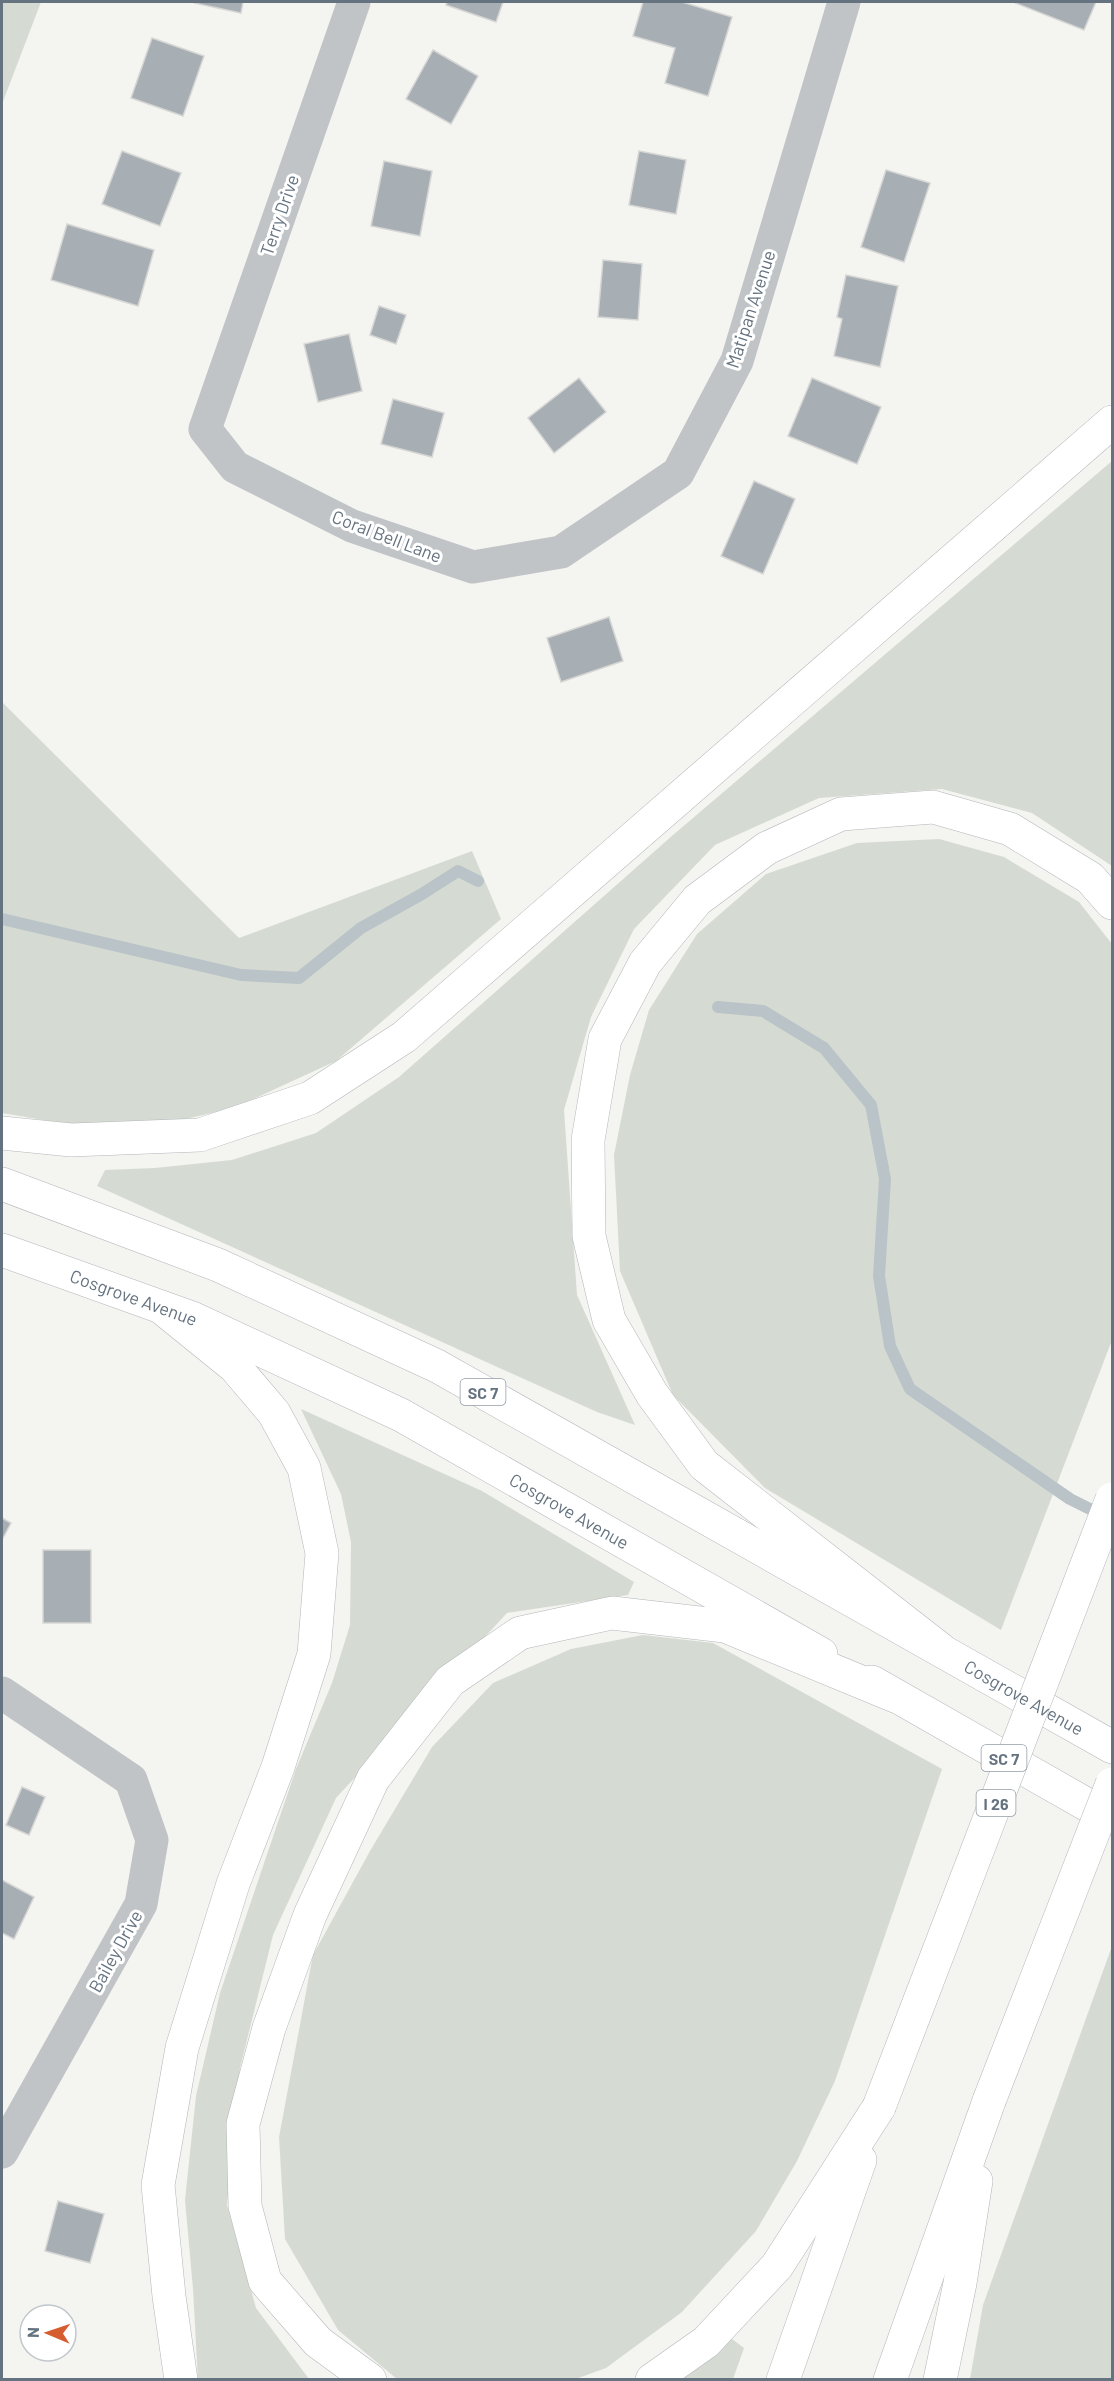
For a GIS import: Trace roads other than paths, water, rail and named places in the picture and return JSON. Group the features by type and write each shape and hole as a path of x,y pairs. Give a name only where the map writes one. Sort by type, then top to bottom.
{"main road":[{"path":"2,1133 71,1140 200,1135 310,1098 404,1037 1113,422"},
{"path":"940,1649 704,1465 652,1394 609,1320 589,1236 588,1140 605,1039 645,963 697,900 767,848 841,814 933,807 1010,829 1090,878 1113,903"},
{"name":"Cosgrove Avenue","path":"2,1184 218,1265 437,1366 1113,1747"},
{"name":"Cosgrove Avenue","path":"2,1250 192,1318 401,1415 1113,1820"},
{"path":"161,1307 235,1368 274,1413 304,1468 322,1553 314,1654 278,1767 233,1884 182,2048 158,2185 169,2296 181,2379"},
{"name":"I 26","path":"783,2379 879,2107 1113,1499"},
{"path":"370,2379 318,2342 265,2281 244,2206 243,2124 269,2028 310,1915 374,1779 450,1681 520,1633 612,1613 725,1626 895,1696"},
{"path":"890,2379 989,2101 1113,1784"},
{"path":"940,2379 960,2283 989,2101"},
{"path":"651,2379 706,2342 777,2266 879,2107"}],"street":[{"name":"Terry Drive","path":"205,429 354,2"},
{"name":"Matipan Avenue","path":"561,552 678,473 731,371 844,2"},
{"name":"Coral Bell Lane","path":"205,429 235,467 352,526 473,567 561,552"},
{"name":"Bailey Drive","path":"2,1692 131,1780 152,1840 141,1904 2,2152"}],"waterway":[{"path":"2,919 241,975 299,978 361,928 458,871 478,881"},
{"path":"718,1007 763,1011 824,1048 871,1105 885,1179 879,1276 890,1346 910,1389 1070,1499 1104,1516"}]}
